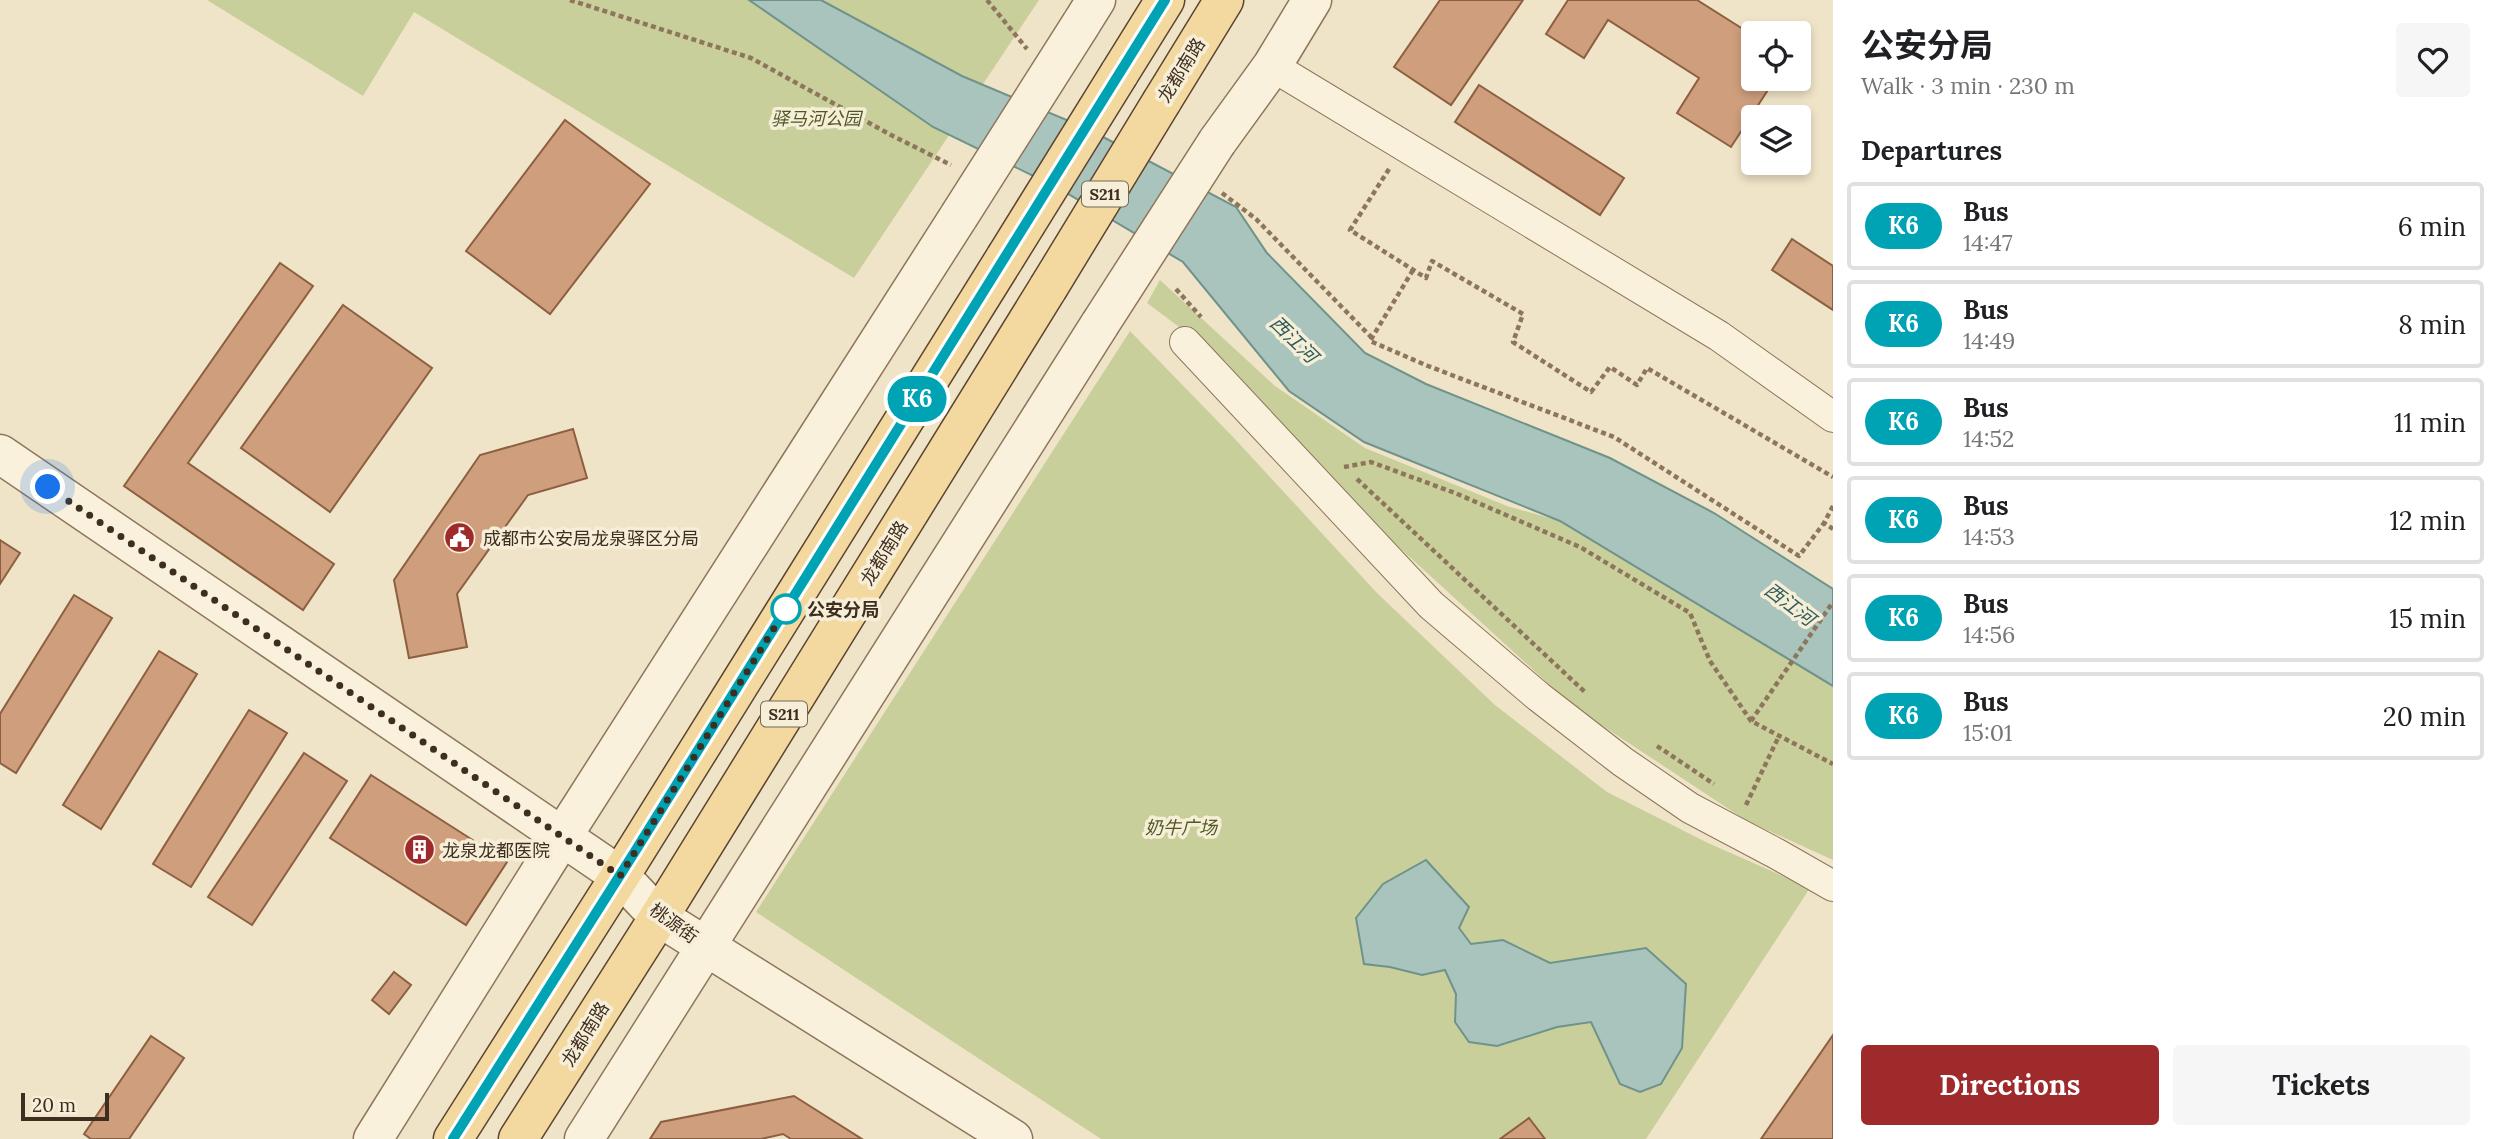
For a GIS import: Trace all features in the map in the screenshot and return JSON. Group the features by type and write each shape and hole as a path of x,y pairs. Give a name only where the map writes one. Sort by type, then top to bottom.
{"main road":[{"name":"S211","path":"453,1139 620,876 1165,0"},
{"name":"龙都南路","path":"518,1139 659,916 1224,0"}],"street":[{"path":"584,1139 1100,324 1217,142 1272,66 1312,0"},
{"path":"373,1139 562,837 1089,12"},
{"path":"1272,66 1719,336 1833,417"},
{"path":"1194,331 1431,605 1623,762 1690,808 1833,887"},
{"name":"桃源街","path":"0,454 620,876 659,916 1013,1139"}],"path":[{"path":"570,0 751,58 891,135 962,170"},
{"path":"1404,145 1350,230 1426,278 1432,261 1522,314 1513,342 1591,392 1610,367 1637,385 1647,368 1833,477"},
{"path":"1413,270 1370,341 1614,437 1798,556 1824,523 1833,506"},
{"path":"1176,289 1194,331"},
{"path":"1335,459 1596,702"},
{"path":"1343,467 1371,462 1467,499 1580,547 1690,613 1710,661 1751,721 1833,764"},
{"path":"1824,523 1833,529"},
{"path":"1751,721 1833,602"},
{"path":"1745,806 1779,736"},
{"path":"1648,740 1724,791"},
{"path":"1735,798 1756,813"}],"green space":[{"name":"驿马河公园","path":"207,0 1039,0 854,278 414,12 363,96"},
{"path":"1160,280 1275,386 1365,448 1507,506 1560,521 1833,686 1833,860 1747,821 1574,707 1345,498 1226,362 1147,303"},
{"name":"奶牛广场","path":"1130,331 1234,438 1377,593 1495,705 1607,792 1708,843 1810,888 1646,1139 1101,1139 756,912"}],"water":[{"name":"西江河","path":"749,0 821,0 962,76 1088,129 1236,207 1267,253 1365,353 1426,384 1610,458 1714,513 1833,589 1833,686 1560,521 1364,442 1289,391 1183,262 1058,188 933,127"},
{"path":"1426,860 1469,907 1459,928 1471,944 1503,940 1550,963 1646,948 1686,984 1682,1048 1661,1084 1640,1092 1620,1084 1591,1022 1557,1027 1497,1046 1469,1042 1455,1022 1456,994 1445,970 1422,975 1364,964 1356,918 1383,884"}],"building":[{"path":"1440,0 1523,0 1451,105 1394,67"},
{"path":"1568,0 1697,0 1741,28 1741,91 1767,91 1758,105 1741,105 1741,132 1731,147 1677,113 1699,78 1608,20 1584,58 1546,34"},
{"path":"1479,85 1624,178 1600,215 1455,122"},
{"path":"565,120 650,184 550,314 466,251"},
{"path":"1792,239 1833,266 1833,310 1772,270"},
{"path":"280,263 313,286 188,463 334,564 303,610 124,486"},
{"path":"343,305 432,368 330,512 241,448"},
{"name":"成都市公安局龙泉驿区分局","path":"573,429 587,478 528,495 457,594 467,647 409,658 394,580 480,455"},
{"path":"0,540 20,553 0,584"},
{"path":"74,595 112,618 16,773 0,763 0,714"},
{"path":"159,651 197,674 101,829 63,805"},
{"path":"249,710 287,733 191,887 153,864"},
{"path":"304,753 347,781 252,925 208,897"},
{"name":"龙泉龙都医院","path":"371,775 507,862 466,925 330,838"},
{"path":"394,972 411,985 389,1014 372,1000"},
{"path":"1833,1035 1833,1139 1761,1139"},
{"path":"151,1036 184,1058 129,1139 91,1139 84,1134"},
{"path":"794,1096 862,1139 791,1139 783,1134 761,1139 650,1139 661,1122"},
{"path":"1529,1118 1545,1139 1500,1139"}],"bus line":[{"name":"K6","path":"453,1139 1165,0"}],"place":[{"name":"成都市公安局龙泉驿区分局","path":"460,538"},
{"name":"公安分局","path":"786,609"},
{"name":"龙泉龙都医院","path":"419,850"}],"route":[{"path":"48,487 620,876 791,601 786,609"}]}
